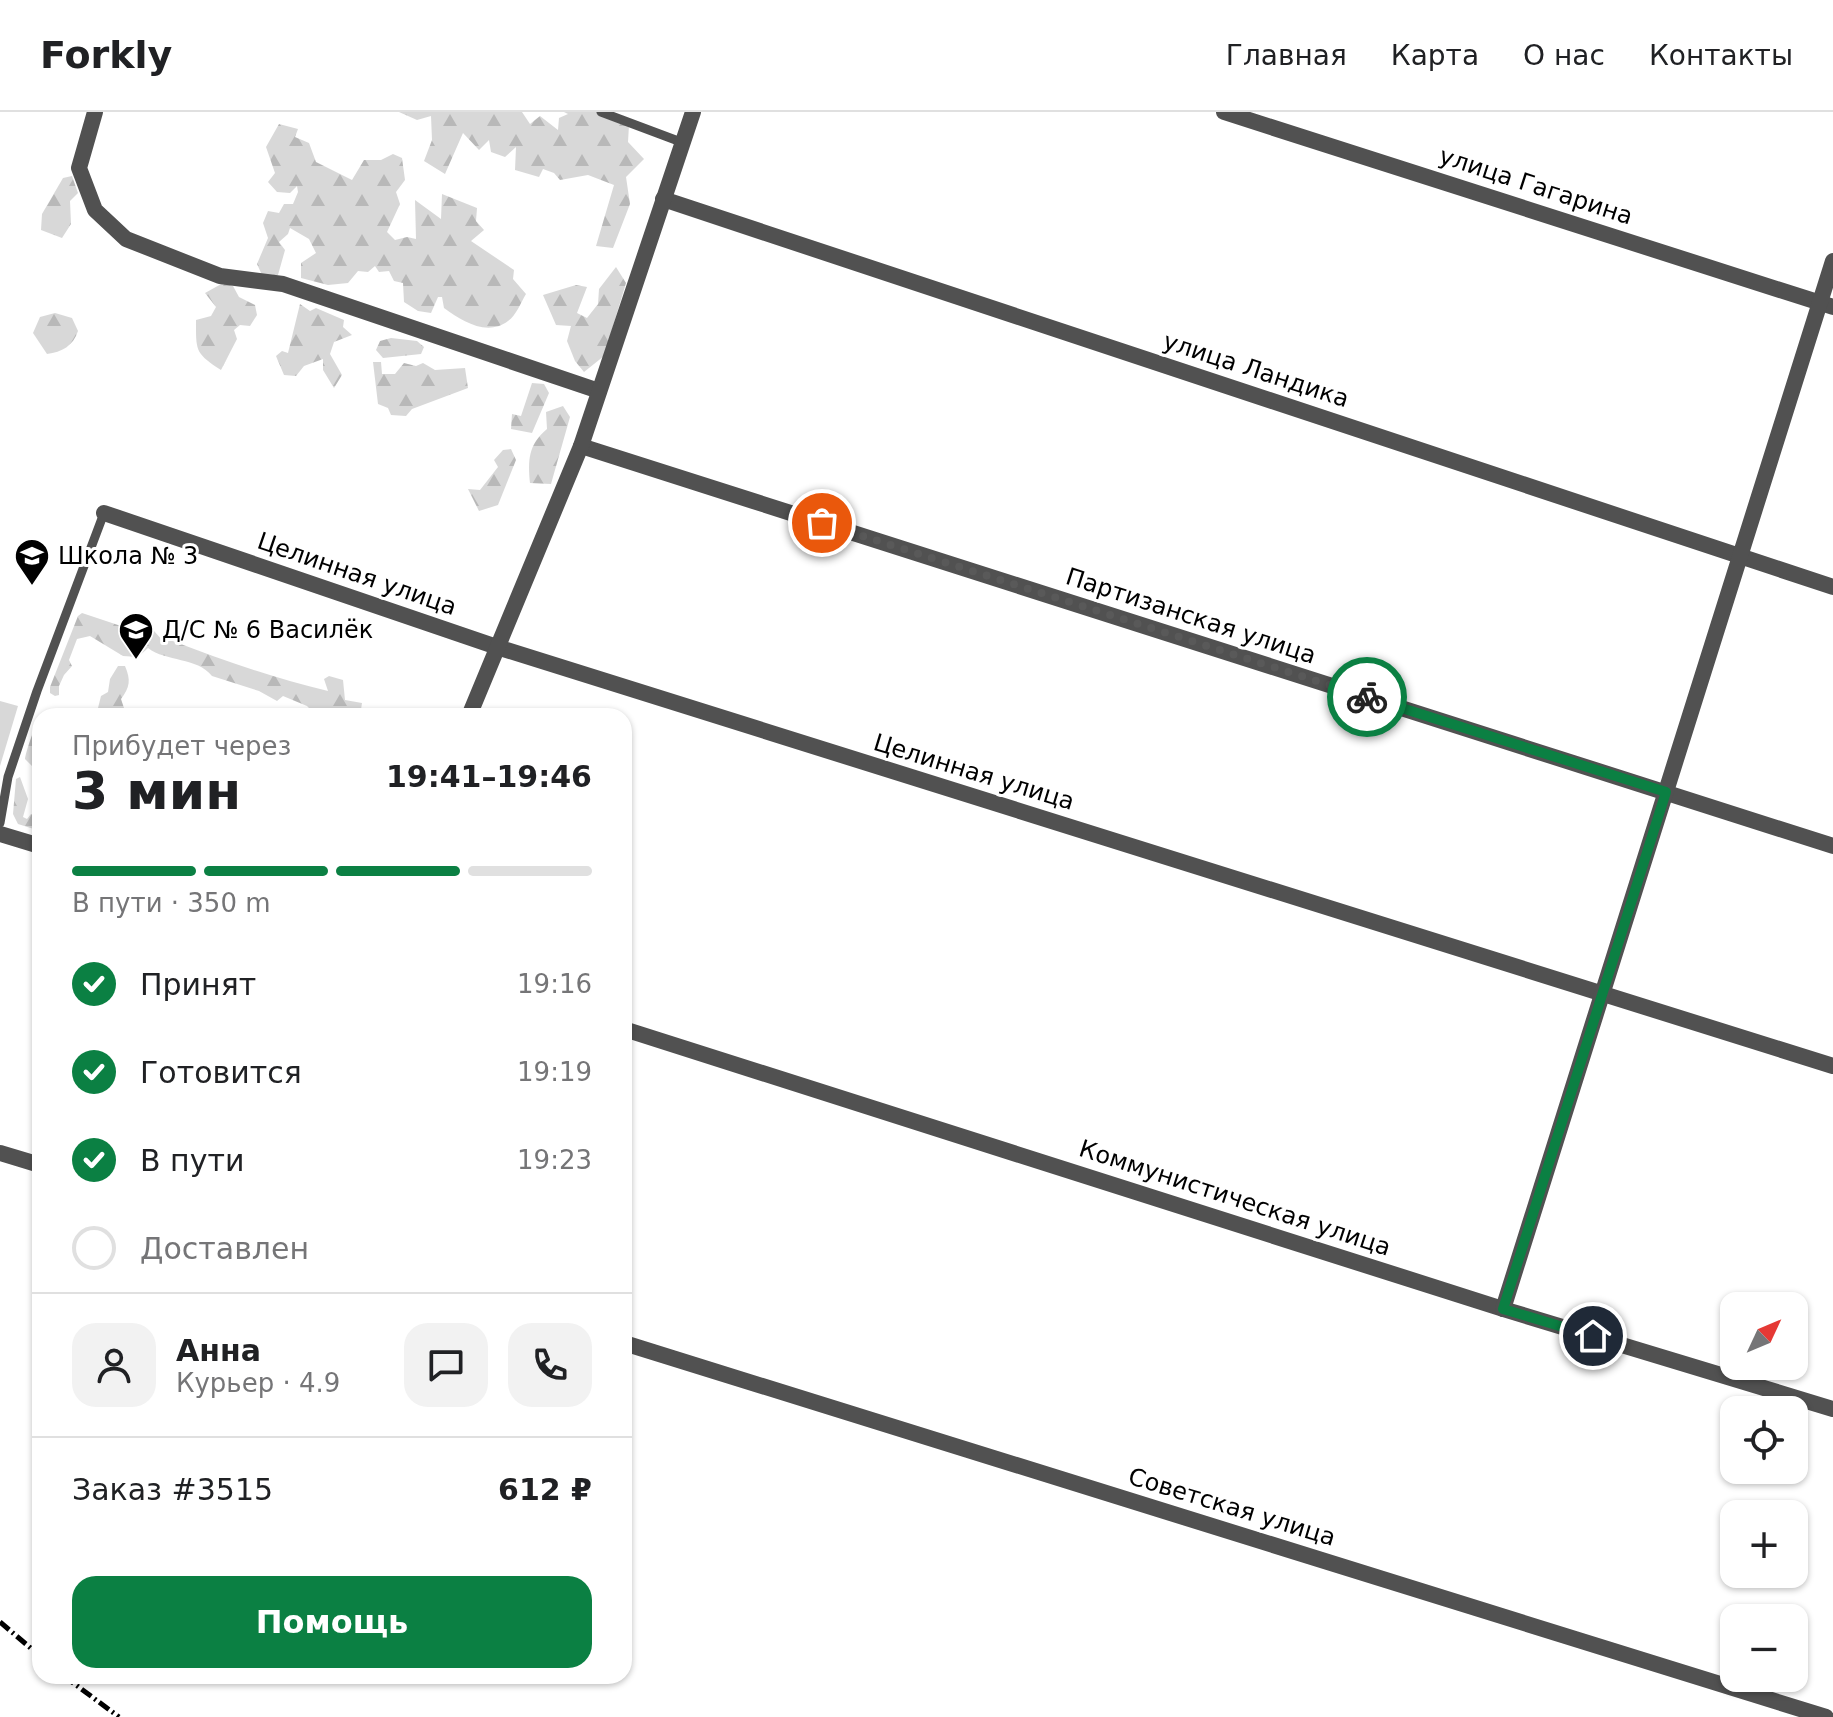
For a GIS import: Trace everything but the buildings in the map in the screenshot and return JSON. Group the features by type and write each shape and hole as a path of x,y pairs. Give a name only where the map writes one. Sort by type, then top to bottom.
{"street":[{"path":"95,112 79,168 95,210 126,239 220,276 283,284 599,391"},
{"path":"472,708 581,446 693,112"},
{"name":"улица Гагарина","path":"1224,112 1827,305"},
{"name":"улица Ландика","path":"663,199 1833,587"},
{"path":"1503,1309 1740,556 1827,305 1833,261"},
{"name":"Партизанская улица","path":"581,446 1833,846"},
{"name":"Целинная улица","path":"104,513 497,647 1833,1066"},
{"path":"0,834 32,844"},
{"name":"Коммунистическая улица","path":"632,1032 1503,1309 1833,1409"},
{"path":"0,1153 32,1163"},
{"name":"Советская улица","path":"632,1345 1826,1717"}],"lane":[{"path":"601,112 681,142"},
{"path":"0,823 8,777 104,513"}],"green space":[{"path":"399,112 522,112 530,124 540,116 558,130 559,118 568,114 564,112 604,112 629,125 628,142 644,159 626,177 630,204 613,248 596,246 614,185 588,175 560,180 554,173 543,169 539,177 515,170 516,147 505,157 491,152 489,140 479,150 463,133 445,174 424,161 432,140 431,116 417,120"},
{"path":"279,124 298,129 295,137 309,143 316,162 352,180 364,160 381,160 393,154 402,158 405,180 396,192 400,204 387,232 395,240 407,237 416,239 415,200 441,219 442,194 477,208 476,221 484,230 471,241 514,270 513,279 526,294 513,316 492,328 475,325 444,308 442,297 438,297 431,313 418,311 404,302 403,283 394,281 389,271 379,272 375,266 368,272 358,271 348,283 328,285 301,278 301,263 316,253 309,239 290,228 279,242 285,250 278,275 262,275 257,264 268,238 263,223 268,211 279,213 284,204 293,204 298,192 297,186 290,193 277,192 268,182 275,173 266,147"},
{"path":"72,176 78,193 70,201 71,224 62,238 41,230 42,214 63,178"},
{"path":"616,267 626,283 604,356 584,372 575,361 567,341 571,326 556,325 543,295 576,285 587,287 577,313 587,318 598,304 599,289"},
{"path":"223,283 233,286 239,297 255,305 257,315 250,326 240,325 234,330 237,339 221,370 199,350 196,320 211,316 216,307 205,293"},
{"path":"300,304 310,311 316,308 344,320 343,327 352,335 334,342 330,354 342,375 334,388 323,370 323,359 304,366 296,376 284,375 276,356 282,351 288,353"},
{"path":"55,313 72,318 78,331 66,347 47,354 33,333 40,317"},
{"path":"391,338 417,341 424,347 421,354 383,358 376,350 380,341"},
{"path":"373,362 381,362 382,374 395,374 404,363 416,366 423,363 435,370 465,368 468,388 412,409 406,416 391,415 388,408 378,404"},
{"path":"532,383 544,384 549,393 532,433 511,429 512,414 521,416"},
{"path":"563,406 570,417 551,484 530,483 531,453 536,441 547,429 546,412"},
{"path":"511,449 516,460 498,505 479,511 468,489 480,490 498,467 494,460 503,450"},
{"path":"82,613 145,634 154,631 164,642 170,640 248,668 328,691 324,679 329,676 343,680 345,700 362,703 361,708 309,708 283,696 277,701 259,691 212,676 190,662 163,656 148,648 138,657 123,656 90,636 77,639 69,660 72,666 59,686 59,695 55,696 50,693 50,687 78,616"},
{"path":"118,666 125,666 129,679 121,699 124,708 98,708 101,696 108,692 110,679"},
{"path":"0,701 18,706 0,766"},
{"path":"32,735 32,766 25,759"},
{"path":"20,777 28,799 23,817 27,819 32,814 32,828 18,824 13,814 16,779"}],"railway":[{"path":"0,1622 32,1649"},
{"path":"75,1684 119,1717"}],"way so far":[{"path":"822,523 1367,697"}],"place":[{"name":"Школа № 3","path":"32,587"},
{"name":"Д/С № 6 Василёк","path":"136,661"}],"route":[{"path":"1367,697 1666,792 1503,1309 1593,1336"}]}
